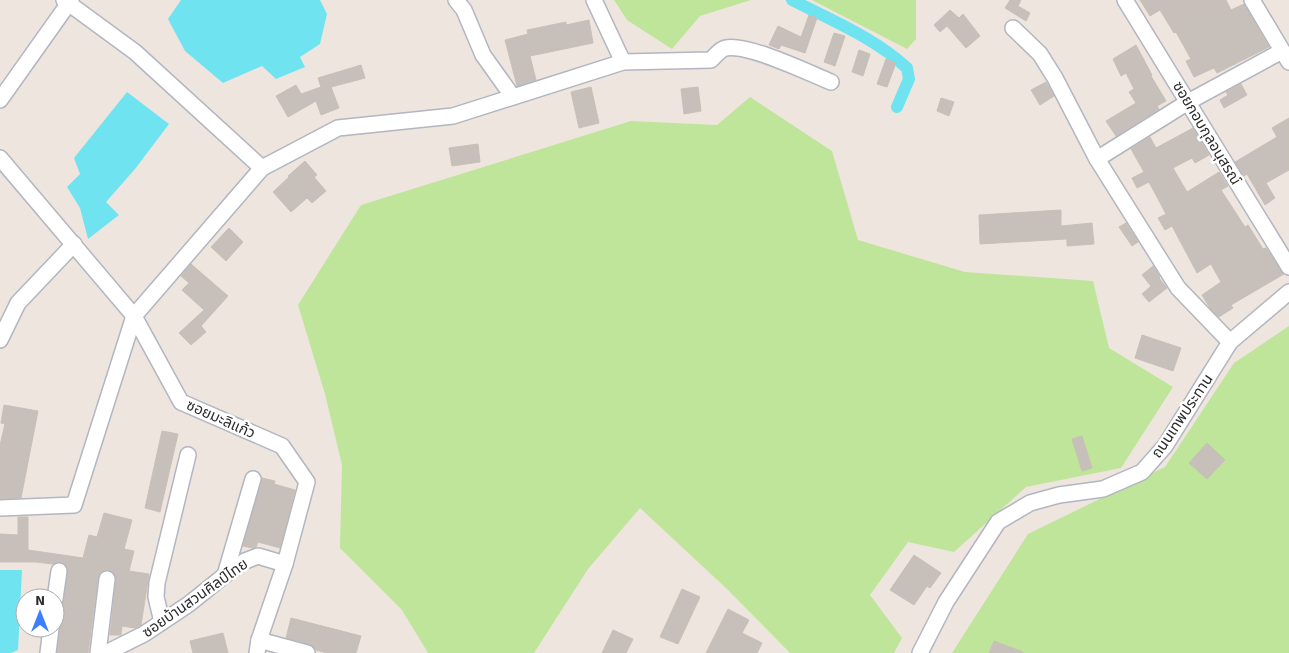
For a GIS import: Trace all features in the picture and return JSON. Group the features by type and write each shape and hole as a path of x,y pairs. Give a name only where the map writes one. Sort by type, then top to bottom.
{"street":[{"path":"456,0 464,10 483,55 513,97"},
{"path":"594,0 623,62"},
{"name":"ซอยกอบกุลอนุสรณ์","path":"1125,0 1289,267"},
{"path":"1097,159 1188,102 1285,57 1252,0"},
{"path":"0,100 68,1 135,52 262,168"},
{"path":"1013,28 1040,54 1055,78 1097,159 1178,288 1230,342"},
{"path":"0,508 74,505 134,316 262,168 338,128 453,116 623,62 711,60 723,48 736,47 763,55 832,82"},
{"name":"ซอยมะลิแก้ว","path":"2,164 74,244 134,316 181,402 282,446 307,482 285,564 258,646"},
{"path":"0,340 18,303 74,244"},
{"name":"ถนนเทพประทาน","path":"920,653 946,602 998,522 1030,503 1059,495 1103,489 1142,472 1165,446 1230,342 1289,292"},
{"path":"162,622 156,597 157,583 188,455"},
{"path":"225,575 253,479"},
{"name":"ซอยบ้านสวนศิลป์ไทย","path":"106,653 144,634 189,604 245,561 258,556 285,564"},
{"path":"57,588 59,571"},
{"path":"98,653 107,579"},
{"path":"48,653 50,638"},
{"path":"258,646 307,653"}],"green space":[{"path":"614,0 751,0 700,16 672,49 627,20"},
{"path":"812,0 916,0 916,39 907,49"},
{"path":"750,97 832,151 858,240 965,272 1093,281 1109,348 1173,387 1121,468 1026,487 954,552 908,542 870,595 902,638 894,653 790,653 727,589 640,508 588,569 534,653 428,653 402,610 340,548 342,465 325,394 298,305 361,205 631,121 717,125"},
{"path":"1289,326 1289,653 952,653 1028,534 1165,467 1234,363"}],"water":[{"path":"181,0 320,0 327,14 320,44 300,57 305,67 276,79 262,66 223,83 185,51 168,19"},
{"path":"127,92 169,124 135,169 106,202 119,215 88,239 80,208 67,187 80,174 74,158"},
{"path":"0,570 22,570 21,588 15,588 15,638 19,638 18,650 11,653 0,653"}],"building":[{"path":"1010,0 1021,0 1018,6 1030,13 1026,21 1005,8"},
{"path":"1140,0 1226,0 1231,10 1244,4 1269,47 1217,73 1214,68 1194,77 1186,61 1191,59 1176,32 1174,33 1160,10 1150,16"},
{"path":"950,10 959,18 963,14 980,36 966,48 947,26 940,32 934,25"},
{"path":"809,15 817,18 805,53 781,45 779,49 769,45 778,26 801,37"},
{"path":"589,20 593,43 530,56 536,80 517,86 505,40 528,34 527,30 566,22 566,25"},
{"path":"834,33 845,36 835,66 824,62"},
{"path":"1136,45 1166,101 1157,106 1159,109 1116,136 1106,121 1136,103 1129,92 1134,89 1126,73 1121,76 1113,59"},
{"path":"859,50 870,54 863,76 852,72"},
{"path":"886,59 896,63 887,87 877,84"},
{"path":"361,65 365,78 331,87 339,108 321,115 316,101 288,117 276,96 296,85 301,94 321,87 318,78"},
{"path":"1046,82 1054,96 1040,105 1031,90"},
{"path":"1241,84 1247,95 1224,108 1220,100 1228,95 1226,92"},
{"path":"591,87 599,123 579,128 571,92"},
{"path":"698,87 701,111 684,114 681,89"},
{"path":"941,98 954,102 949,116 937,111"},
{"path":"1289,118 1289,170 1266,183 1275,198 1265,205 1247,174 1244,176 1235,162 1277,137 1272,128"},
{"path":"1193,128 1209,155 1195,163 1192,158 1173,168 1187,192 1219,172 1228,186 1221,190 1245,227 1248,225 1263,249 1266,248 1284,274 1231,305 1233,308 1219,317 1210,308 1202,295 1221,282 1211,264 1197,273 1172,226 1165,230 1158,218 1166,214 1149,182 1137,188 1132,178 1144,172 1131,149 1150,137 1156,148"},
{"path":"478,144 480,162 452,166 449,148"},
{"path":"305,161 317,175 314,177 326,191 312,203 307,198 291,212 273,192"},
{"path":"1061,210 1061,226 1092,223 1094,244 1067,246 1067,239 980,244 979,215"},
{"path":"1126,223 1138,242 1132,246 1119,227"},
{"path":"229,228 243,242 226,261 211,247"},
{"path":"191,264 228,296 201,326 206,332 191,345 179,333 204,310 182,290 189,283 181,276"},
{"path":"1153,266 1167,288 1149,302 1142,294 1151,286 1142,275"},
{"path":"1142,335 1181,348 1173,371 1135,358"},
{"path":"4,405 38,411 21,498 0,499 0,445 5,424 1,423"},
{"path":"162,431 178,434 160,512 145,508"},
{"path":"1082,436 1092,468 1082,471 1072,439"},
{"path":"1207,443 1225,460 1207,479 1189,463"},
{"path":"262,478 275,481 274,484 295,490 280,548 258,542 256,547 243,546"},
{"path":"104,513 132,520 124,549 134,551 129,571 149,574 141,625 135,628 122,626 121,635 110,635 116,580 112,571 104,570 98,578 88,653 57,653 59,638 65,638 67,567 60,562 53,564 0,562 0,534 18,535 18,517 28,517 28,550 83,558 89,535 97,537"},
{"path":"914,555 941,573 930,588 927,586 914,605 890,590"},
{"path":"682,589 700,597 678,644 660,637"},
{"path":"728,609 749,620 742,633 762,643 757,653 706,653"},
{"path":"291,618 361,636 356,653 327,653 316,650 309,644 286,638"},
{"path":"613,630 633,639 626,653 602,653"},
{"path":"223,633 228,653 193,653 190,641"},
{"path":"994,641 1023,652 1023,653 989,653"}],"waterway":[{"path":"792,0 867,39 907,68 909,79 897,107"}]}
